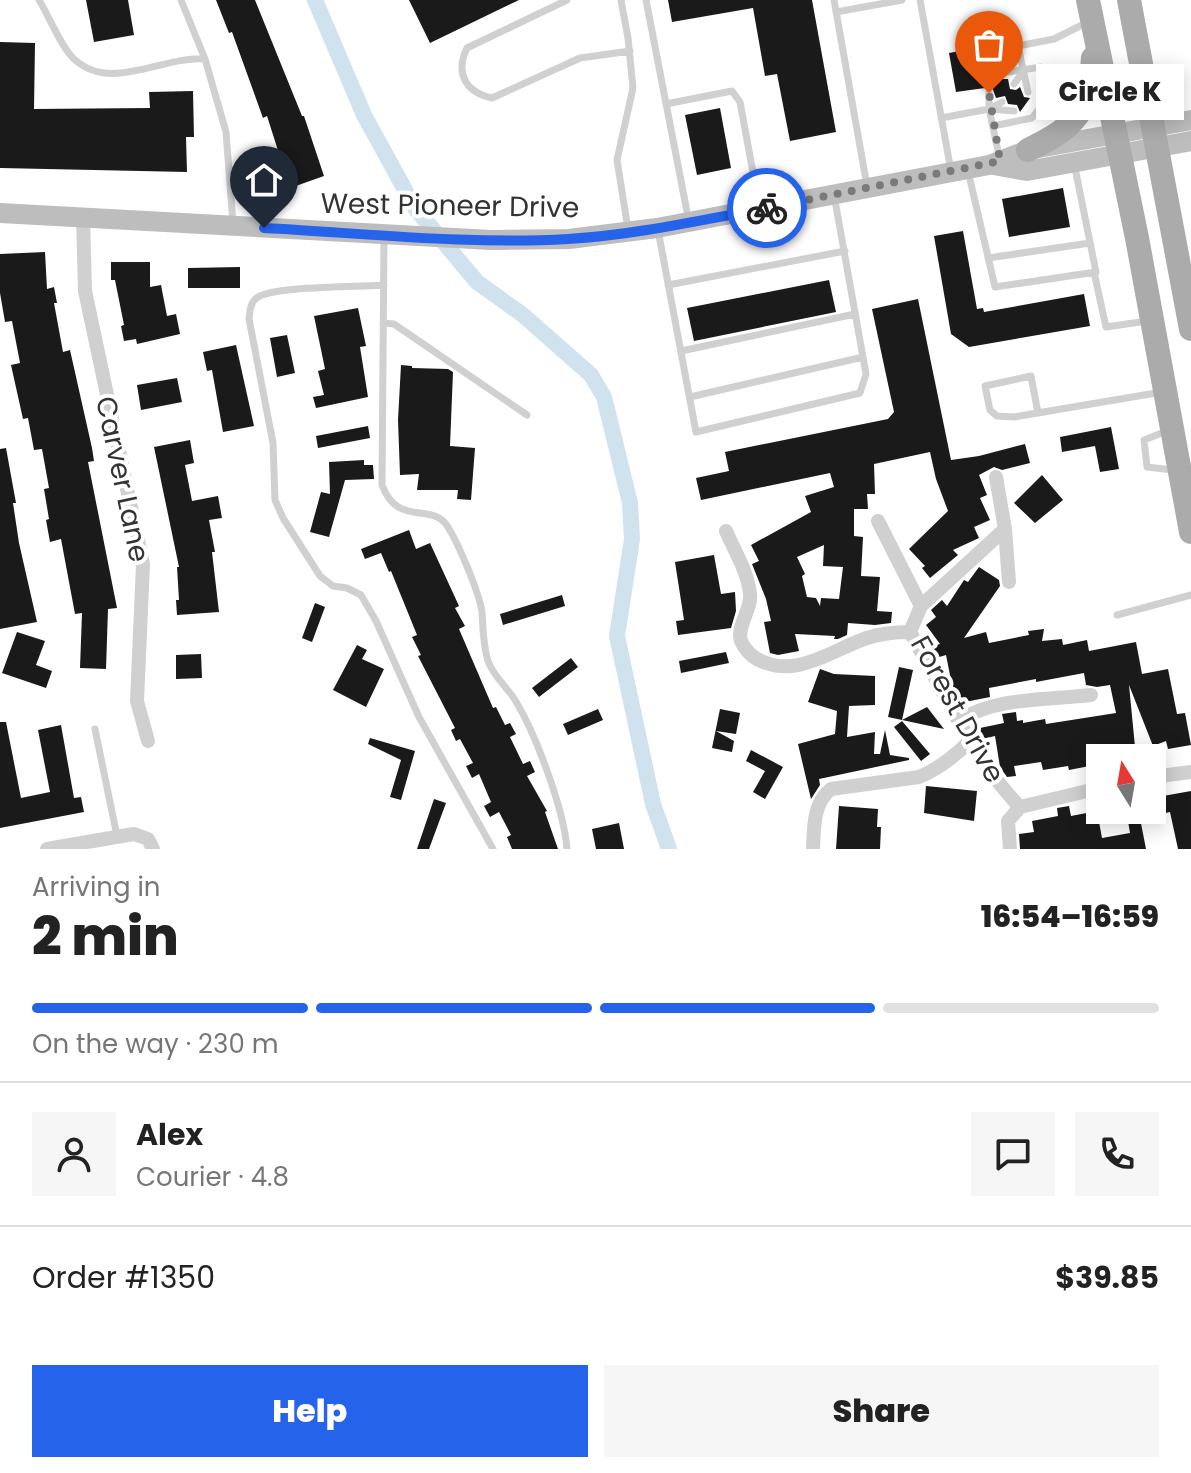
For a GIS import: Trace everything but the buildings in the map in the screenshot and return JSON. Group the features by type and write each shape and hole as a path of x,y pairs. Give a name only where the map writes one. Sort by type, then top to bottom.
{"main road":[{"path":"1129,0 1154,137 1184,252 1191,329"},
{"path":"1092,19 1171,430 1185,471 1191,532"},
{"path":"1028,150 1058,136 1083,107 1090,88 1092,19"},
{"name":"West Pioneer Drive","path":"0,213 491,240 569,239 657,228 834,195 994,163 1028,150 1118,144 1154,137 1191,120"},
{"name":"West Pioneer Drive","path":"1154,137 1191,141"},
{"name":"West Pioneer Drive","path":"994,163 1027,171 1074,163 1118,144"}],"street":[{"name":"Carver Lane","path":"83,217 85,291 92,332 143,564 137,701 148,741"},
{"path":"996,477 1005,529 1009,582"},
{"name":"Forest Drive","path":"878,521 921,606 910,632 997,783 1020,807 1008,821 1010,849"},
{"path":"921,606 1005,529"},
{"path":"726,531 746,576 751,596 741,641 752,656 775,667 785,667 816,661 865,638 910,632"},
{"path":"960,720 974,711 996,705 1091,695"},
{"path":"813,849 817,806 831,789 919,777 943,764 971,740"},
{"path":"1166,775 1191,772"},
{"path":"1020,807 1086,791"},
{"path":"47,849 141,834 153,849"}],"lane":[{"path":"39,0 72,57 90,70 119,75 143,67 205,59"},
{"path":"181,0 205,59 226,132 233,226"},
{"path":"567,0 467,48 461,60 468,86 479,95 492,98 580,58 630,51"},
{"path":"621,0 633,88 617,160 629,231"},
{"path":"646,0 689,222"},
{"path":"834,0 867,188"},
{"path":"836,12 902,0"},
{"path":"920,0 941,118 995,287 1094,272"},
{"path":"1028,92 1018,46 1054,39 1092,19"},
{"path":"993,126 1032,118 1048,97 1041,67 1001,73"},
{"path":"1014,84 1023,72"},
{"path":"666,104 732,91 740,102 760,209"},
{"path":"989,93 994,163"},
{"path":"989,109 1002,102"},
{"path":"941,118 989,109 1014,111"},
{"path":"1074,163 1106,327 1150,321"},
{"path":"657,228 696,432 860,393 866,374 834,195"},
{"path":"384,234 382,485 386,497 395,508 437,517 447,525 478,595 488,662 525,717 564,822 567,849"},
{"path":"988,258 1090,243"},
{"path":"668,285 845,251"},
{"path":"384,285 278,291 258,296 250,306 249,319 273,443 275,500 320,576 333,586 361,595 419,717 493,849"},
{"path":"681,351 855,314"},
{"path":"383,323 394,324 527,415"},
{"path":"690,397 863,357"},
{"path":"1038,413 1031,376 985,386 990,410 997,416 1014,417 1038,413 1164,391"},
{"path":"1117,615 1191,595"},
{"path":"95,729 117,836"}],"waterway":[{"path":"315,0 364,115 415,208 477,282 523,315 591,375 604,397 630,503 632,539 617,636 653,804 669,849"}],"way so far":[{"path":"767,208 1000,161 989,109 989,93"}],"place":[{"name":"Circle K","path":"989,93"}],"route":[{"path":"264,228 491,240 569,239 657,228 767,208"}]}
